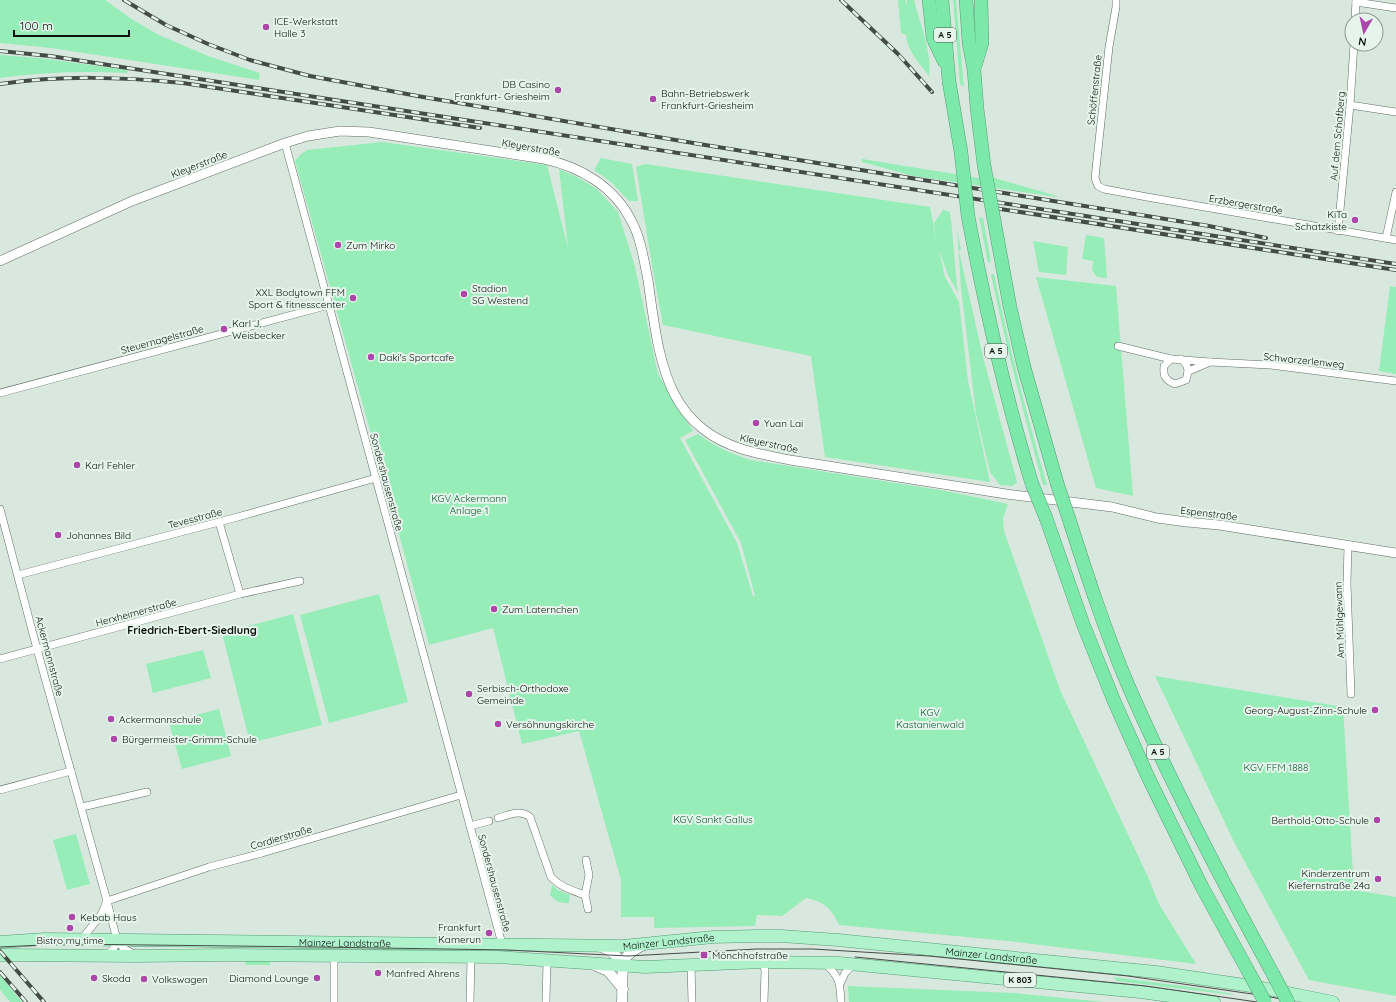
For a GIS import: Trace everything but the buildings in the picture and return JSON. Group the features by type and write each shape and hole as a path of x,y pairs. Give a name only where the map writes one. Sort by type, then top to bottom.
{"highway":[{"path":"929,0 933,38 948,75"},
{"name":"A 5","path":"942,0 948,75 962,152 968,216 1000,367 1032,484 1046,518 1083,624 1114,702 1148,777 1202,886 1265,1002"},
{"name":"A 5","path":"966,0 969,44 974,70 984,165 1010,307 1040,429 1057,484 1108,632 1157,750 1178,795 1288,1002"},
{"path":"974,70 982,43 981,0"}],"main road":[{"name":"Mainzer Landstraße","path":"0,942 30,940 117,940 623,946 712,937 781,936 838,940 1156,972 1258,987 1333,1002"},
{"path":"622,1002 623,966 628,956 646,944"},
{"path":"597,946 612,951 620,959 623,966"},
{"name":"Mainzer Landstraße","path":"0,955 471,957 547,960 645,967 762,962 854,964 1125,991 1214,1002"},
{"path":"590,964 608,971 622,989"}],"street":[{"name":"Schöffenstraße","path":"1096,183 1095,178 1108,54 1116,0"},
{"path":"1355,12 1356,1 1396,8"},
{"name":"Auf dem Schafberg","path":"1338,231 1353,52"},
{"path":"1350,105 1396,112"},
{"name":"Kleyerstraße","path":"0,260 132,202 285,143 308,136 340,131 369,132 558,162 583,172 606,187 618,201 632,222 644,262 657,338 663,368 668,383 685,411 703,429 732,446 756,453 790,460 1019,496"},
{"name":"Sondershausenstraße","path":"285,143 502,944"},
{"name":"Erzbergerstraße","path":"1096,183 1100,188 1104,189 1396,240"},
{"path":"1386,238 1396,192"},
{"name":"Steuernagelstraße","path":"0,393 329,305"},
{"name":"Schwarzerlenweg","path":"1118,346 1171,359 1270,365 1396,381"},
{"name":"Schwarzerlenweg","path":"1171,359 1164,366 1163,375 1167,381 1175,384 1186,380 1189,371 1210,362"},
{"path":"1181,360 1187,365 1189,371"},
{"name":"Tevesstraße","path":"18,575 219,522 376,478"},
{"name":"Espenstraße","path":"1019,496 1112,507 1157,518 1219,525 1396,553"},
{"name":"Ackermannstraße","path":"0,508 37,650 82,808 117,940"},
{"path":"219,522 240,594"},
{"name":"Am Mühlgewann","path":"1348,545 1347,584 1351,694"},
{"name":"Herxheimerstraße","path":"0,659 240,594 300,581"},
{"path":"0,790 71,770"},
{"path":"82,808 147,792"},
{"name":"Cordierstraße","path":"107,901 209,867 461,795"},
{"path":"498,818 519,812 526,813 530,817 551,877 565,888 585,895"},
{"name":"Sondershausenstraße","path":"470,826 489,821"},
{"path":"586,860 589,875 585,895 588,909"},
{"path":"81,940 102,915 107,901"},
{"path":"117,940 123,948 138,956"},
{"path":"105,956 114,948 117,940"},
{"path":"334,956 334,1002"},
{"path":"470,1002 471,957"},
{"path":"546,1002 547,960"},
{"path":"762,962 764,970 764,1002"},
{"path":"825,963 835,973 840,984 841,1002"},
{"path":"840,984 844,973 854,964"},
{"path":"692,965 692,1002"}],"green space":[{"path":"0,0 105,0 133,20 159,35 208,56 260,73 259,80 51,48 0,43"},
{"path":"898,0 905,0 907,5 907,0 914,0 929,58 929,76 911,52 906,35 901,33"},
{"path":"953,0 956,0 964,87 960,84"},
{"path":"0,55 39,58 128,70 127,73 64,72 0,78"},
{"path":"382,142 547,165 568,248 559,169 577,177 597,189 618,212 635,267 658,374 693,431 680,438 737,543 753,596 755,596 741,543 685,440 698,434 723,449 751,460 946,491 1008,504 1003,518 1004,531 1060,690 1148,877 1159,904 1196,964 1008,941 839,925 827,907 806,898 782,916 757,915 755,926 654,928 654,917 621,917 621,880 579,731 522,744 493,628 429,645 295,161 307,150"},
{"path":"601,158 632,164 638,201 629,201 611,182 594,170"},
{"path":"862,159 979,178 984,175 1057,197 913,176 862,162"},
{"path":"645,164 930,207 936,238 934,223 943,210 948,211 950,213 958,293 948,275 939,250 945,277 959,302 968,381 990,482 825,457 811,356 663,325 636,167"},
{"path":"979,217 983,218 991,262 988,263"},
{"path":"957,229 961,250 959,251 983,357 1017,482 1013,486 1000,485 990,472 976,414 961,288"},
{"path":"1086,235 1104,238 1107,278 1097,277 1092,270 1093,261 1082,259"},
{"path":"1033,241 1068,247 1066,275 1039,272"},
{"path":"994,274 1032,433 1047,485 1043,485 1016,380 991,275"},
{"path":"1036,277 1116,286 1133,496 1096,488"},
{"path":"1390,286 1396,287 1396,374 1379,371"},
{"path":"379,594 408,702 329,723 300,615"},
{"path":"293,614 322,725 250,743 222,633"},
{"path":"203,650 211,678 153,693 146,664"},
{"name":"KGV FFM 1888","path":"1155,676 1343,707 1354,890 1396,897 1396,996 1309,980 1235,844"},
{"path":"219,709 231,756 182,769 169,722"},
{"path":"76,834 90,884 67,890 53,840"},
{"path":"552,885 558,890 570,895 569,903 558,902 550,895"},
{"path":"270,958 270,965 245,965 246,961"},
{"path":"0,975 22,1002 10,1002 0,990"},
{"path":"1113,977 1198,988 1233,995 1116,981"},
{"path":"848,986 1014,993 1104,1002 849,1002"}],"tram line":[{"path":"0,947 64,944 317,947 508,950 628,956 757,949 813,949 929,956 1128,976 1266,996 1295,1002"},
{"path":"855,957 1146,986 1257,1002"}],"railway":[{"path":"124,0 166,25 208,44 250,60 310,76 423,97 699,144 1209,226 1266,238"},
{"path":"841,0 898,54 932,92"},
{"path":"0,51 50,56 1396,264"},
{"path":"0,84 69,78 137,79 183,83 480,128"},
{"path":"994,208 1396,270"},
{"path":"0,951 44,1002"},
{"path":"0,972 26,1002"}],"place":[{"name":"ICE-Werkstatt Halle 3","path":"266,27"},
{"name":"DB Casino Frankfurt- Griesheim","path":"558,90"},
{"name":"Bahn-Betriebswerk Frankfurt-Griesheim","path":"653,99"},
{"name":"KiTa Schatzkiste","path":"1355,220"},
{"name":"Zum Mirko","path":"338,245"},
{"name":"Stadion SG Westend","path":"464,294"},
{"name":"XXL Bodytown FFM Sport & fitnesscenter","path":"353,298"},
{"name":"Karl J. Weisbecker","path":"224,329"},
{"name":"Daki's Sportcafe","path":"371,357"},
{"name":"Yuan Lai","path":"756,423"},
{"name":"Karl Fehler","path":"77,465"},
{"name":"Johannes Bild","path":"58,535"},
{"name":"Zum Laternchen","path":"494,609"},
{"name":"Serbisch-Orthodoxe Gemeinde","path":"469,694"},
{"name":"Georg-August-Zinn-Schule","path":"1375,710"},
{"name":"Ackermannschule","path":"111,719"},
{"name":"Versöhnungskirche","path":"498,724"},
{"name":"Bürgermeister-Grimm-Schule","path":"114,739"},
{"name":"Berthold-Otto-Schule","path":"1377,820"},
{"name":"Kinderzentrum Kiefernstraße 24a","path":"1378,879"},
{"name":"Kebab Haus","path":"72,917"},
{"name":"Bistro my time","path":"70,928"},
{"name":"Frankfurt Kamerun","path":"489,933"},
{"name":"Mönchhofstraße","path":"704,955"},
{"name":"Manfred Ahrens","path":"378,973"},
{"name":"Skoda","path":"94,978"},
{"name":"Diamond Lounge","path":"317,978"},
{"name":"Volkswagen","path":"144,979"}],"district":[{"name":"Friedrich-Ebert-Siedlung","path":"192,630"}],"park label":[{"name":"KGV Ackermann Anlage 1","path":"469,504"},
{"name":"KGV Kastanienwald","path":"930,718"},
{"name":"KGV Sankt Gallus","path":"713,819"}]}
